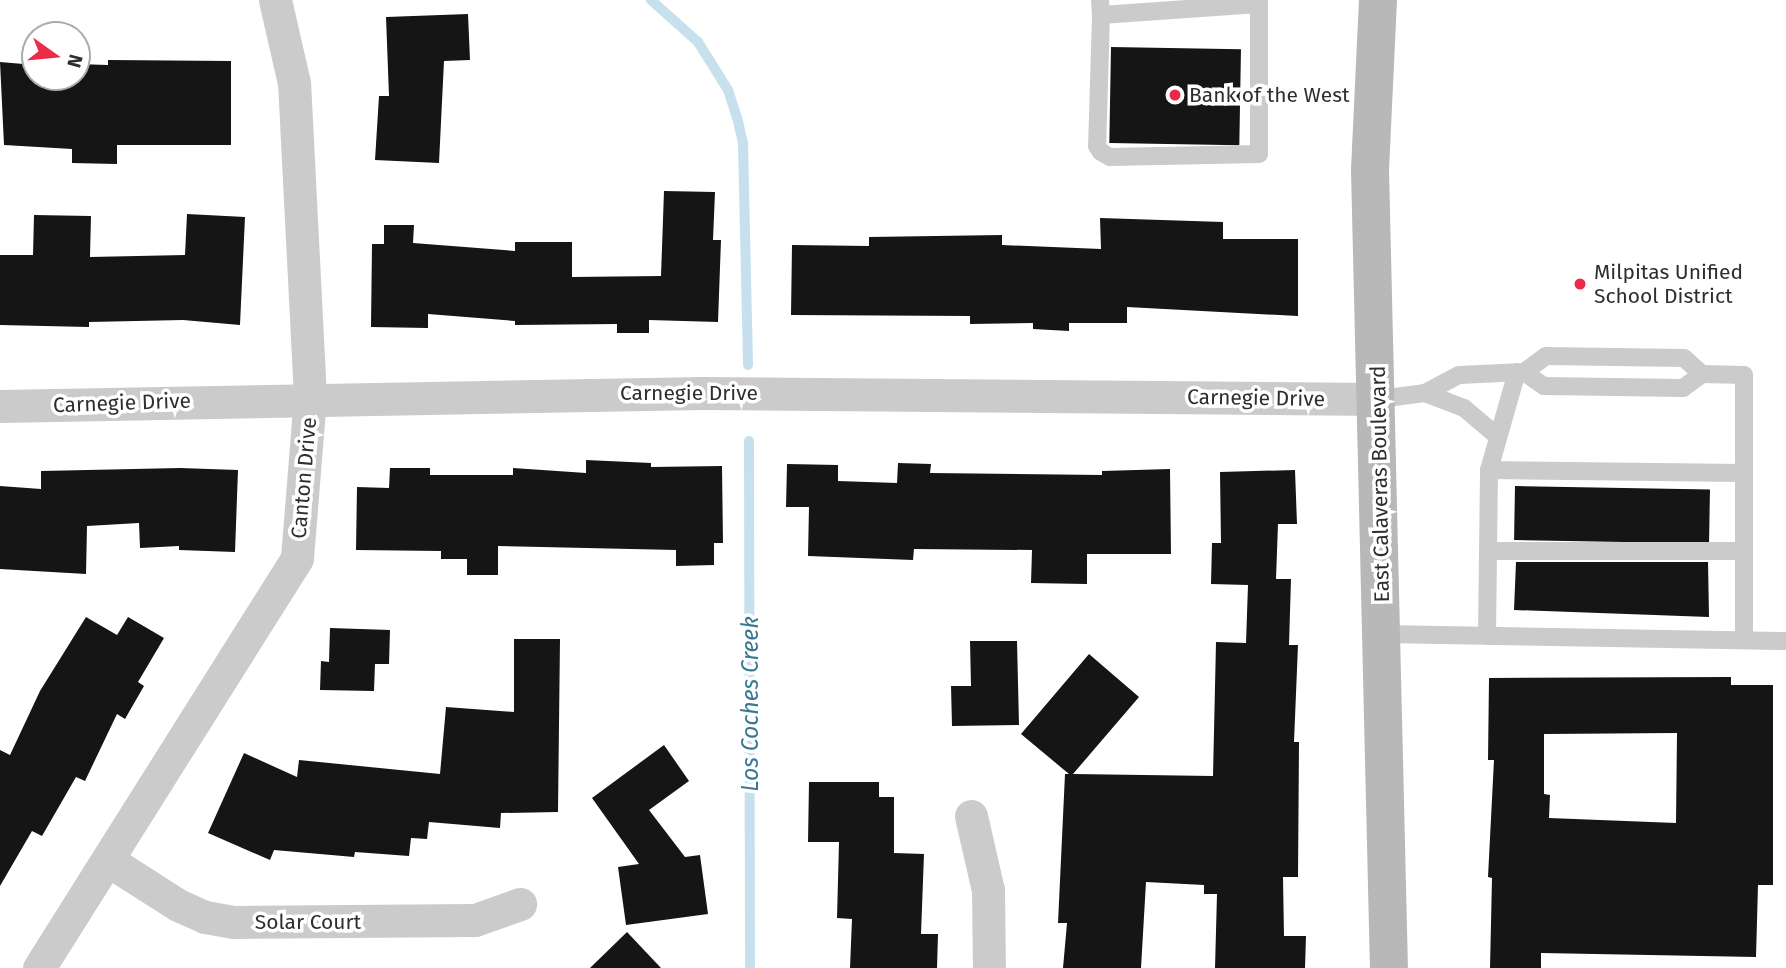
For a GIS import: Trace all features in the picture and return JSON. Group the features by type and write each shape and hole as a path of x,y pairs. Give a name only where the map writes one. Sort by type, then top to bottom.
{"main road":[{"name":"East Calaveras Boulevard","path":"1378,0 1370,170 1378,399 1389,968"}],"street":[{"name":"Canton Drive","path":"39,968 109,861 297,558 310,397 294,83 275,0"},
{"name":"Carnegie Drive","path":"0,406 310,397 702,393 1378,399"},
{"path":"971,816 988,890 989,968"},
{"name":"Solar Court","path":"109,861 178,905 205,917 234,922 475,919 520,904"}],"lane":[{"path":"1259,2 1259,155 1110,157 1101,152 1097,146 1100,8 1259,2"},
{"path":"1378,399 1425,393 1460,375 1520,372 1546,356 1684,358 1702,374"},
{"path":"1520,372 1544,386 1683,388 1702,374 1744,375 1744,640"},
{"path":"1487,636 1489,470 1496,435 1520,372"},
{"path":"1425,393 1465,408 1496,435"},
{"path":"1489,470 1743,473"},
{"path":"1488,551 1744,551"},
{"path":"1383,634 1786,641"}],"building":[{"path":"468,14 470,60 444,61 439,163 375,160 379,96 389,96 386,17"},
{"path":"1111,47 1241,49 1239,145 1109,143"},
{"path":"108,60 231,61 231,145 117,145 117,164 72,163 72,149 4,145 0,62 21,64 21,91 91,91 91,64 108,65"},
{"path":"664,191 715,192 713,240 721,240 718,322 649,320 649,333 617,333 617,324 515,325 515,321 428,314 428,328 371,327 372,244 384,244 384,225 414,225 413,243 515,251 515,242 572,242 572,277 661,276"},
{"path":"187,214 245,217 240,325 183,320 89,322 89,327 0,325 0,255 33,255 34,215 91,216 90,257 185,255"},
{"path":"1100,218 1223,222 1223,239 1298,239 1298,316 1127,307 1127,323 1069,323 1069,331 1033,329 1033,323 970,324 970,316 791,315 792,245 869,246 869,237 1002,235 1002,245 1101,249"},
{"path":"586,460 651,463 651,467 722,466 723,543 714,543 714,565 676,566 676,550 498,546 498,575 467,575 467,559 441,559 441,551 356,550 357,487 389,488 390,468 430,468 430,475 513,475 513,468 586,473"},
{"path":"898,463 931,464 930,473 1102,475 1102,471 1170,469 1171,554 1087,554 1087,584 1031,583 1032,550 914,549 913,560 808,556 809,507 786,507 787,464 838,465 838,481 897,483"},
{"path":"180,468 238,470 235,552 179,550 179,546 140,548 139,523 87,526 86,574 0,569 0,486 41,489 41,471"},
{"path":"1295,470 1297,524 1278,524 1276,579 1291,579 1289,645 1298,645 1294,742 1299,742 1298,877 1283,877 1284,936 1306,936 1305,968 1215,968 1217,894 1204,894 1204,885 1146,882 1141,968 1063,968 1067,923 1058,923 1065,774 1069,774 1021,734 1089,654 1139,697 1073,774 1213,776 1216,642 1246,643 1248,585 1211,584 1212,543 1221,543 1220,472"},
{"path":"1515,486 1710,489 1709,543 1514,540"},
{"path":"1516,562 1708,562 1709,617 1514,610"},
{"path":"86,617 117,635 128,617 164,638 138,682 144,686 125,719 117,714 85,781 76,777 42,836 32,831 0,886 0,750 10,755 40,691"},
{"path":"330,628 390,630 389,664 375,664 374,691 320,690 321,661 329,662"},
{"path":"514,639 560,639 558,812 501,813 500,828 429,822 427,839 411,838 409,856 355,852 354,857 274,850 270,860 208,833 244,753 297,777 299,760 440,774 446,707 514,712"},
{"path":"970,641 1017,641 1019,725 952,726 951,686 971,686"},
{"path":"1731,677 1731,685 1773,685 1773,885 1758,885 1756,957 1541,953 1541,968 1490,968 1492,878 1488,877 1494,760 1488,760 1489,678","holes":["1677,733 1676,823 1549,818 1550,795 1544,794 1544,734"]},
{"path":"664,745 689,781 649,810 685,857 700,855 708,914 626,925 618,867 639,864 592,798"},
{"path":"809,782 879,782 879,797 894,797 894,853 924,854 921,934 938,934 937,968 850,968 852,919 837,918 839,842 808,842"},
{"path":"627,932 661,968 590,968"}],"waterway":[{"name":"Los Coches Creek","path":"651,0 698,42 728,90 737,117 743,144 748,365"},
{"name":"Los Coches Creek","path":"749,441 750,968"}],"place":[{"name":"Bank of the West","path":"1175,95"},
{"name":"Milpitas Unified School District","path":"1580,284"}]}
